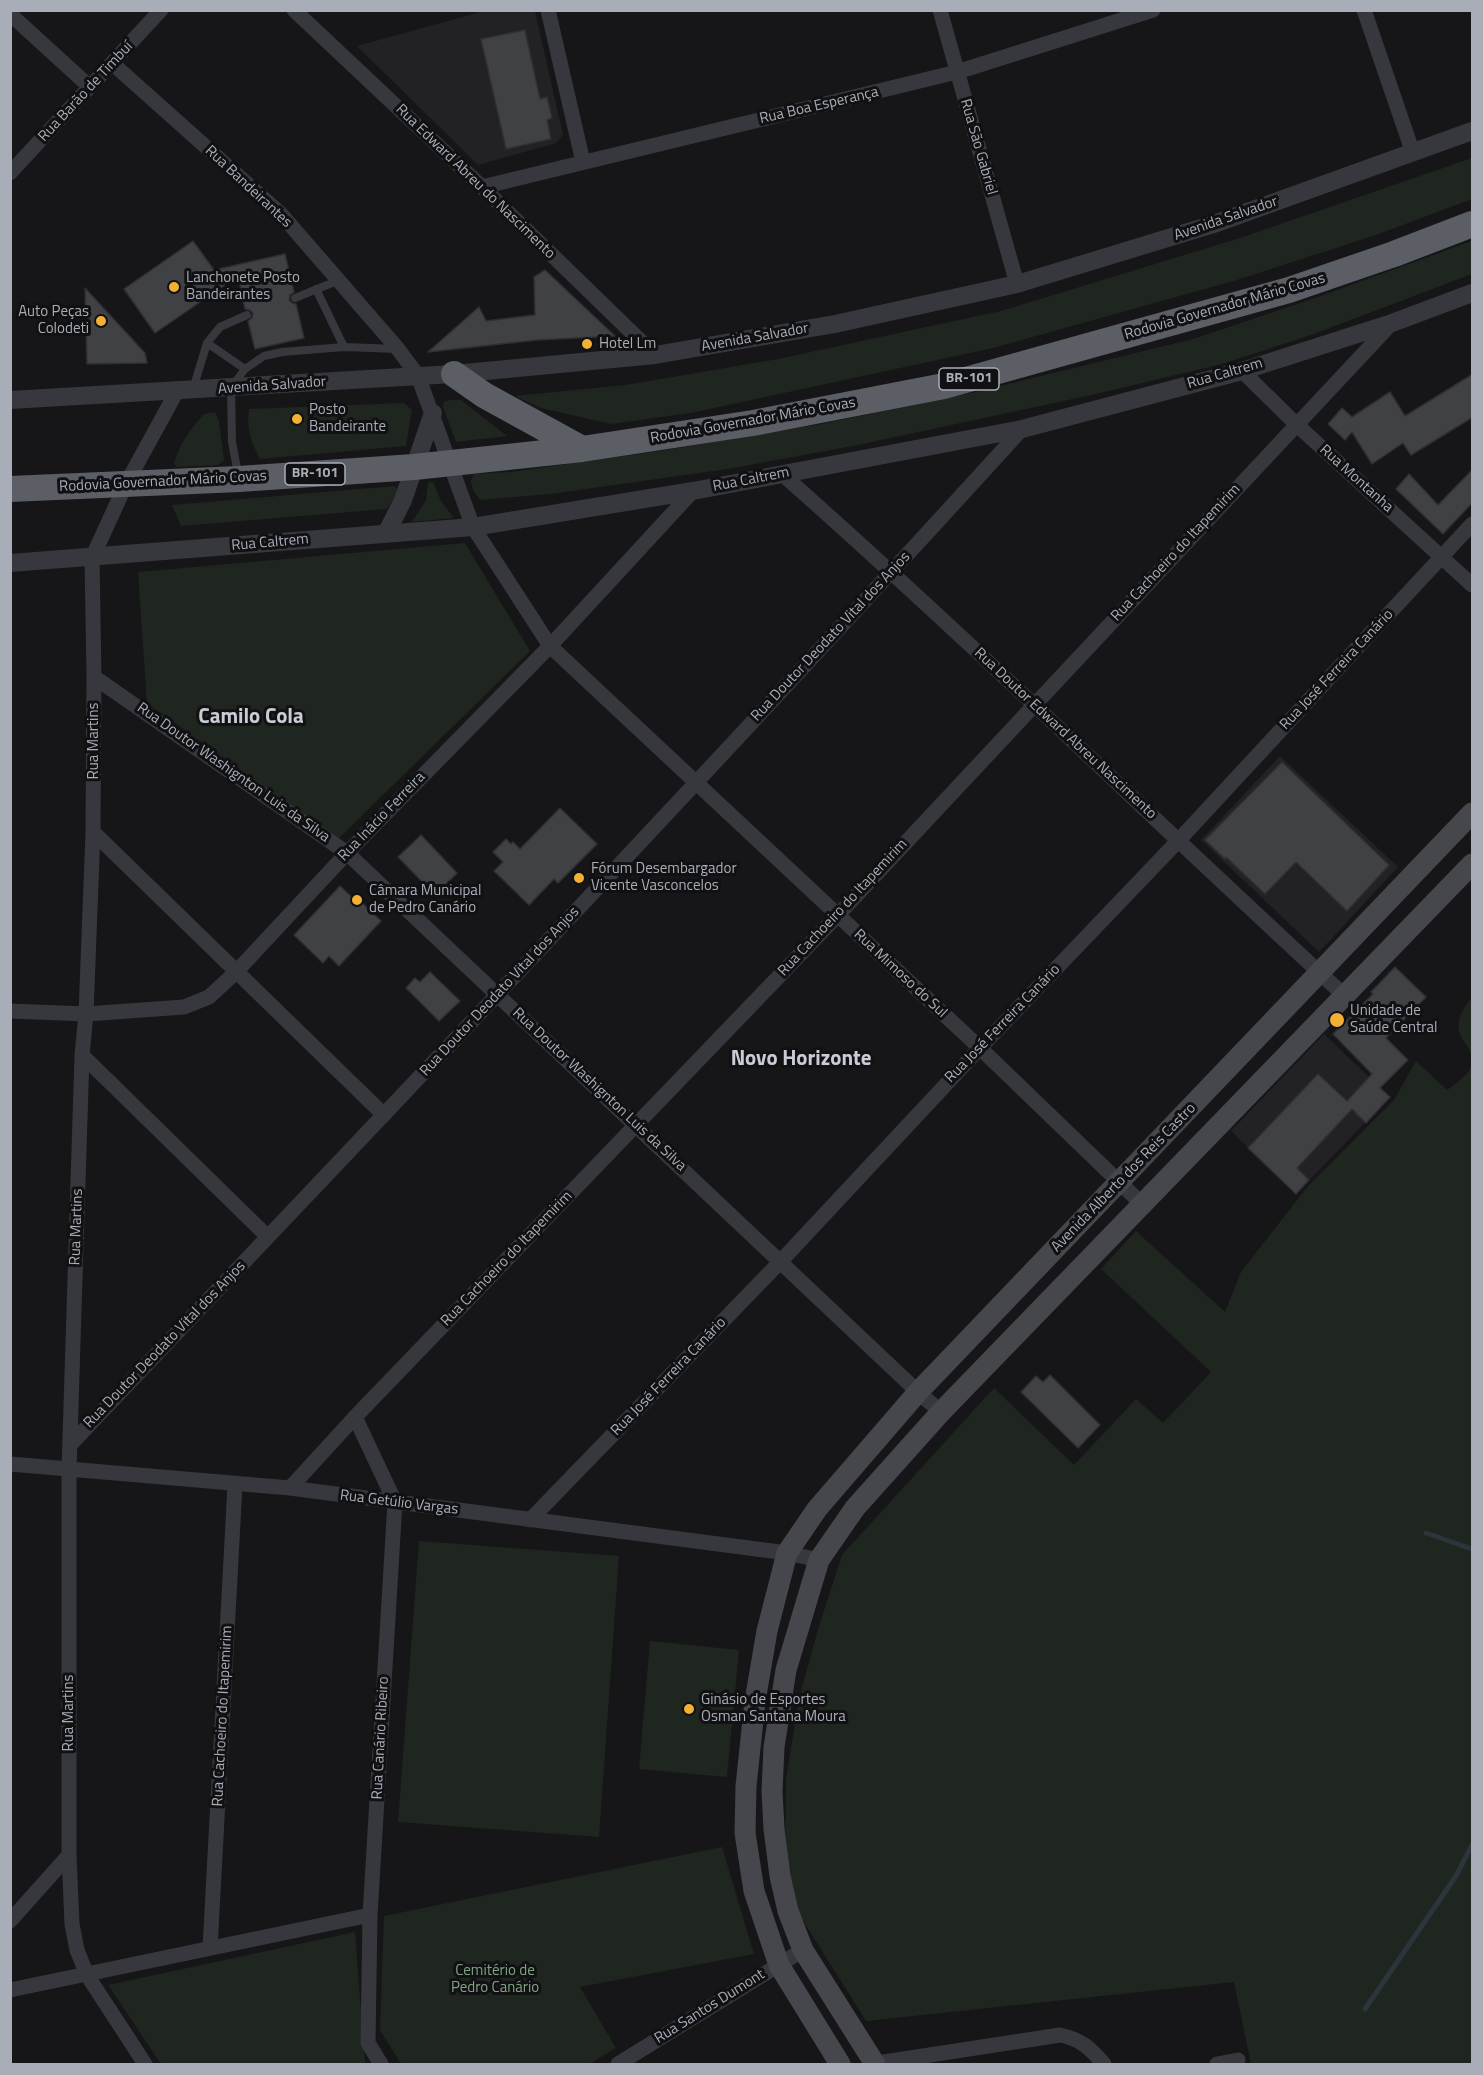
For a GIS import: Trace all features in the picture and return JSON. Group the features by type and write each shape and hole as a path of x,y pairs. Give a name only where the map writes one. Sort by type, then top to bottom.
{"highway":[{"name":"Rodovia Governador Mário Covas","path":"10,489 238,479 449,464 582,449 753,423 944,386 1289,290 1395,255 1473,225"},
{"path":"454,374 483,395 582,449"}],"main road":[{"name":"Avenida Alberto dos Reis Castro","path":"787,1553 817,1509 918,1392 1121,1183 1473,813"},
{"path":"874,2064 803,1950 788,1911 780,1876 772,1791 774,1747 786,1670 819,1560 855,1508 941,1412 1473,864"},
{"path":"787,1553 765,1642 755,1701 746,1786 746,1833 754,1891 779,1965 840,2064"}],"street":[{"name":"Rua Barão de Timbuí","path":"10,173 114,64 161,10"},
{"name":"Rua Edward Abreu do Nascimento","path":"294,10 482,187 655,355"},
{"path":"548,10 583,162"},
{"name":"Rua São Gabriel","path":"940,10 1017,284"},
{"name":"Rua Boa Esperança","path":"482,187 957,72 1153,10"},
{"path":"1364,10 1413,153"},
{"path":"10,14 90,87"},
{"name":"Rua Bandeirantes","path":"114,64 280,213 398,349 418,376 473,527"},
{"name":"Avenida Salvador","path":"10,400 454,374 655,355 835,324 1017,284 1214,224 1473,131"},
{"name":"Rua Caltrem","path":"10,563 473,527 693,491 1022,429 1242,370 1392,323 1472,294"},
{"name":"Rua Cachoeiro do Itapemirim","path":"290,1488 355,1417 837,916 1392,323"},
{"name":"Rua Montanha","path":"1242,370 1297,425 1473,585"},
{"name":"Rua Martins","path":"145,2064 87,1975 77,1950 72,1924 69,1855 69,1470 82,1055 86,1014 93,832 92,558 126,484 185,391"},
{"path":"386,534 404,500 433,413"},
{"name":"Rua Doutor Deodato Vital dos Anjos","path":"70,1445 498,995 1022,429"},
{"name":"Rua Doutor Edward Abreu Nascimento","path":"782,474 1034,703 1346,997"},
{"name":"Rua Inácio Ferreira","path":"10,1011 86,1014 184,1007 209,997 236,972 348,853 550,646 693,491"},
{"name":"Rua José Ferreira Canário","path":"530,1520 781,1261 1178,841 1473,524"},
{"name":"Rua Mimoso do Sul","path":"473,527 550,646 980,1048 1143,1205"},
{"name":"Rua Doutor Washignton Luis da Silva","path":"94,676 348,853 941,1412"},
{"path":"93,832 384,1115"},
{"path":"82,1055 268,1237"},
{"name":"Rua Canário Ribeiro","path":"355,1417 395,1502 370,1915 368,2043 381,2064"},
{"name":"Rua Getúlio Vargas","path":"10,1464 290,1488 787,1553 819,1560"},
{"name":"Rua Cachoeiro do Itapemirim","path":"210,1948 235,1485"},
{"path":"10,1921 69,1855"},
{"path":"10,1990 370,1915"},
{"name":"Rua Santos Dumont","path":"618,2064 803,1950"},
{"path":"874,2064 1060,2035 1071,2037 1089,2046 1104,2064"},
{"path":"1217,2064 1238,2060"}],"lane":[{"path":"295,298 338,281"},
{"path":"316,289 344,347"},
{"path":"185,391 207,343 220,327 247,315"},
{"path":"207,343 245,369"},
{"path":"238,479 232,442 231,388 245,369 264,356 282,352 344,347 398,349"}],"shaded area":[{"path":"484,11 535,11 563,135 556,143 478,165 357,46"},
{"path":"1280,756 1398,867 1319,952 1201,840"},
{"path":"1324,1034 1390,1097 1296,1194 1231,1131"}],"green space":[{"path":"1472,158 1472,199 1376,235 1237,280 993,348 691,413 611,424 541,408 515,396 625,385 778,359 1001,311 1240,238"},
{"path":"1472,241 1472,274 1311,335 1222,364 1096,394 853,446 728,469 551,494 480,500 473,490 471,481 474,474 511,472 666,450 827,423 971,393 1193,339"},
{"path":"461,400 507,436 456,442 443,407 444,402"},
{"path":"404,403 412,410 406,446 260,459 249,429 249,409"},
{"path":"215,412 219,421 224,460 218,465 177,467 174,464 176,457 190,432 204,414"},
{"path":"433,482 441,501 454,518 412,522 426,500 428,483"},
{"path":"395,486 398,491 387,509 181,526 172,505"},
{"path":"465,543 530,651 338,839 147,703 138,572"},
{"path":"1472,997 1472,1057 1459,1031 1459,1022"},
{"path":"1472,1060 1472,2064 1251,2064 1234,1982 866,2021 795,1908 785,1850 786,1780 799,1698 842,1555 994,1388 1074,1465 1136,1399 1163,1423 1211,1372 1101,1269 1136,1231 1225,1312 1241,1272 1308,1186 1394,1100 1416,1061 1447,1090 1467,1074"},
{"path":"419,1541 619,1556 599,1837 398,1822"},
{"name":"Ginásio de Esportes Osman Santana Moura","path":"650,1641 739,1650 727,1777 639,1769"},
{"name":"Cemitério de Pedro Canário","path":"722,1847 754,1954 580,1987 616,2048 589,2064 401,2064 380,2030 384,1916"},
{"path":"355,1932 365,2064 161,2064 108,1985"}],"building":[{"path":"525,30 540,99 547,97 552,118 547,120 551,139 506,149 481,39"},
{"path":"193,241 214,270 285,254 294,292 290,295 289,300 296,304 304,338 255,349 248,321 252,318 253,313 245,309 238,276 155,333 124,289"},
{"path":"545,270 615,336 537,340 428,352 479,307 486,321 535,315 534,277"},
{"name":"Auto Peças Colodeti","path":"85,288 145,353 147,363 87,364"},
{"path":"1473,374 1473,417 1411,455 1403,443 1372,464 1352,432 1345,440 1328,424 1342,408 1352,417 1390,392 1405,416"},
{"path":"1473,469 1473,502 1443,534 1396,489 1409,474 1438,505"},
{"path":"1282,762 1389,865 1347,911 1296,862 1265,894 1205,840"},
{"path":"560,808 597,844 558,883 554,879 529,905 494,871 503,862 493,852 506,839 520,849"},
{"path":"421,835 457,873 435,895 398,857"},
{"path":"340,886 381,921 339,966 329,956 323,963 294,935"},
{"path":"1395,967 1426,997 1386,1038 1408,1060 1380,1088 1390,1097 1366,1123 1352,1109 1297,1168 1309,1180 1296,1194 1248,1148 1318,1074 1347,1101 1372,1074 1333,1034 1373,994 1371,992"},
{"path":"430,972 460,1001 439,1021 406,988 415,978 420,982"},
{"path":"1050,1375 1100,1425 1078,1448 1021,1392 1036,1376 1043,1382"}],"waterway":[{"path":"1426,1533 1472,1549"},
{"path":"1365,2009 1456,1876 1472,1845"}],"place":[{"name":"Lanchonete Posto Bandeirantes","path":"174,287"},
{"name":"Auto Peças Colodeti","path":"101,321"},
{"name":"Hotel Lm","path":"587,344"},
{"name":"Posto Bandeirante","path":"297,419"},
{"name":"Fórum Desembargador Vicente Vasconcelos","path":"579,878"},
{"name":"Câmara Municipal de Pedro Canário","path":"357,900"},
{"name":"Unidade de Saúde Central","path":"1337,1020"},
{"name":"Ginásio de Esportes Osman Santana Moura","path":"689,1709"}],"district":[{"name":"Camilo Cola","path":"251,718"},
{"name":"Novo Horizonte","path":"801,1060"}]}
